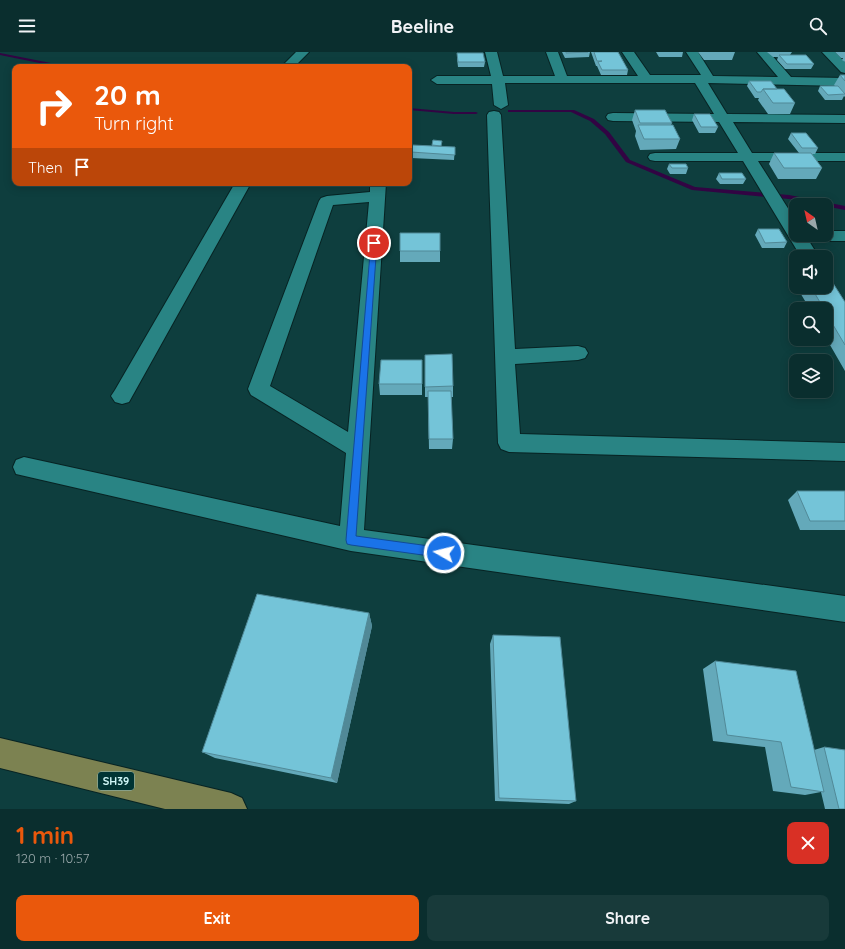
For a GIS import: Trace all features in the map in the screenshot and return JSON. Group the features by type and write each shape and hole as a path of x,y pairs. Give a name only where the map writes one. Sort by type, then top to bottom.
{"main road":[{"name":"SH39","path":"0,754 231,809"}],"street":[{"path":"289,64 303,52"},
{"path":"491,52 498,80 505,357 509,443 845,452"},
{"path":"552,52 562,79"},
{"path":"628,52 646,79"},
{"path":"692,52 723,118 789,224"},
{"path":"763,52 788,81"},
{"path":"828,52 845,69"},
{"path":"437,80 704,79 845,82"},
{"path":"613,117 845,119"},
{"path":"655,157 845,157"},
{"path":"122,396 241,186"},
{"path":"351,540 358,449 378,189 328,201 258,389 358,449"},
{"path":"833,236 845,236"},
{"path":"505,357 578,353"},
{"path":"24,467 351,540 845,609"}],"building":[{"path":"566,52 588,52 566,53"},
{"path":"594,52 618,52 628,70 602,70 598,62 602,61 597,61"},
{"path":"457,53 483,53 485,62 458,62"},
{"path":"779,55 806,55 814,64 787,64"},
{"path":"840,75 845,75 845,81"},
{"path":"749,81 771,81 777,89 763,89 761,92 757,92"},
{"path":"820,86 838,86 845,94 828,95"},
{"path":"763,89 784,89 795,103 773,103"},
{"path":"635,110 665,110 672,123 640,123"},
{"path":"694,114 710,114 718,127 701,127"},
{"path":"638,125 673,125 680,139 644,139"},
{"path":"791,133 806,133 818,148 802,148"},
{"path":"433,140 442,141 441,146 432,145"},
{"path":"412,145 455,147 455,155 412,152"},
{"path":"774,153 811,153 822,168 784,168"},
{"path":"669,164 686,164 688,168 672,168"},
{"path":"719,173 742,173 746,179 722,179"},
{"path":"758,229 779,229 787,242 765,243"},
{"path":"400,233 440,233 440,251 400,251"},
{"path":"833,283 845,302 845,345 833,325 833,302 820,302 815,294 833,294"},
{"path":"452,354 453,386 425,387 425,355"},
{"path":"381,360 422,360 422,384 379,384"},
{"path":"428,391 451,391 453,439 429,439"},
{"path":"797,491 845,491 845,521 810,521"},
{"path":"257,594 369,613 331,778 202,752"},
{"path":"493,635 560,637 576,801 499,798"},
{"path":"715,661 796,671 824,792 791,787 781,742 727,735"},
{"path":"824,747 845,750 845,809 839,809"}],"waterway":[{"path":"0,54 51,64"},
{"path":"412,109 454,113 476,113"},
{"path":"510,111 572,111 592,120 607,133 628,161 694,189 789,197 845,208"}],"route":[{"path":"374,243 351,540 444,553"}]}
